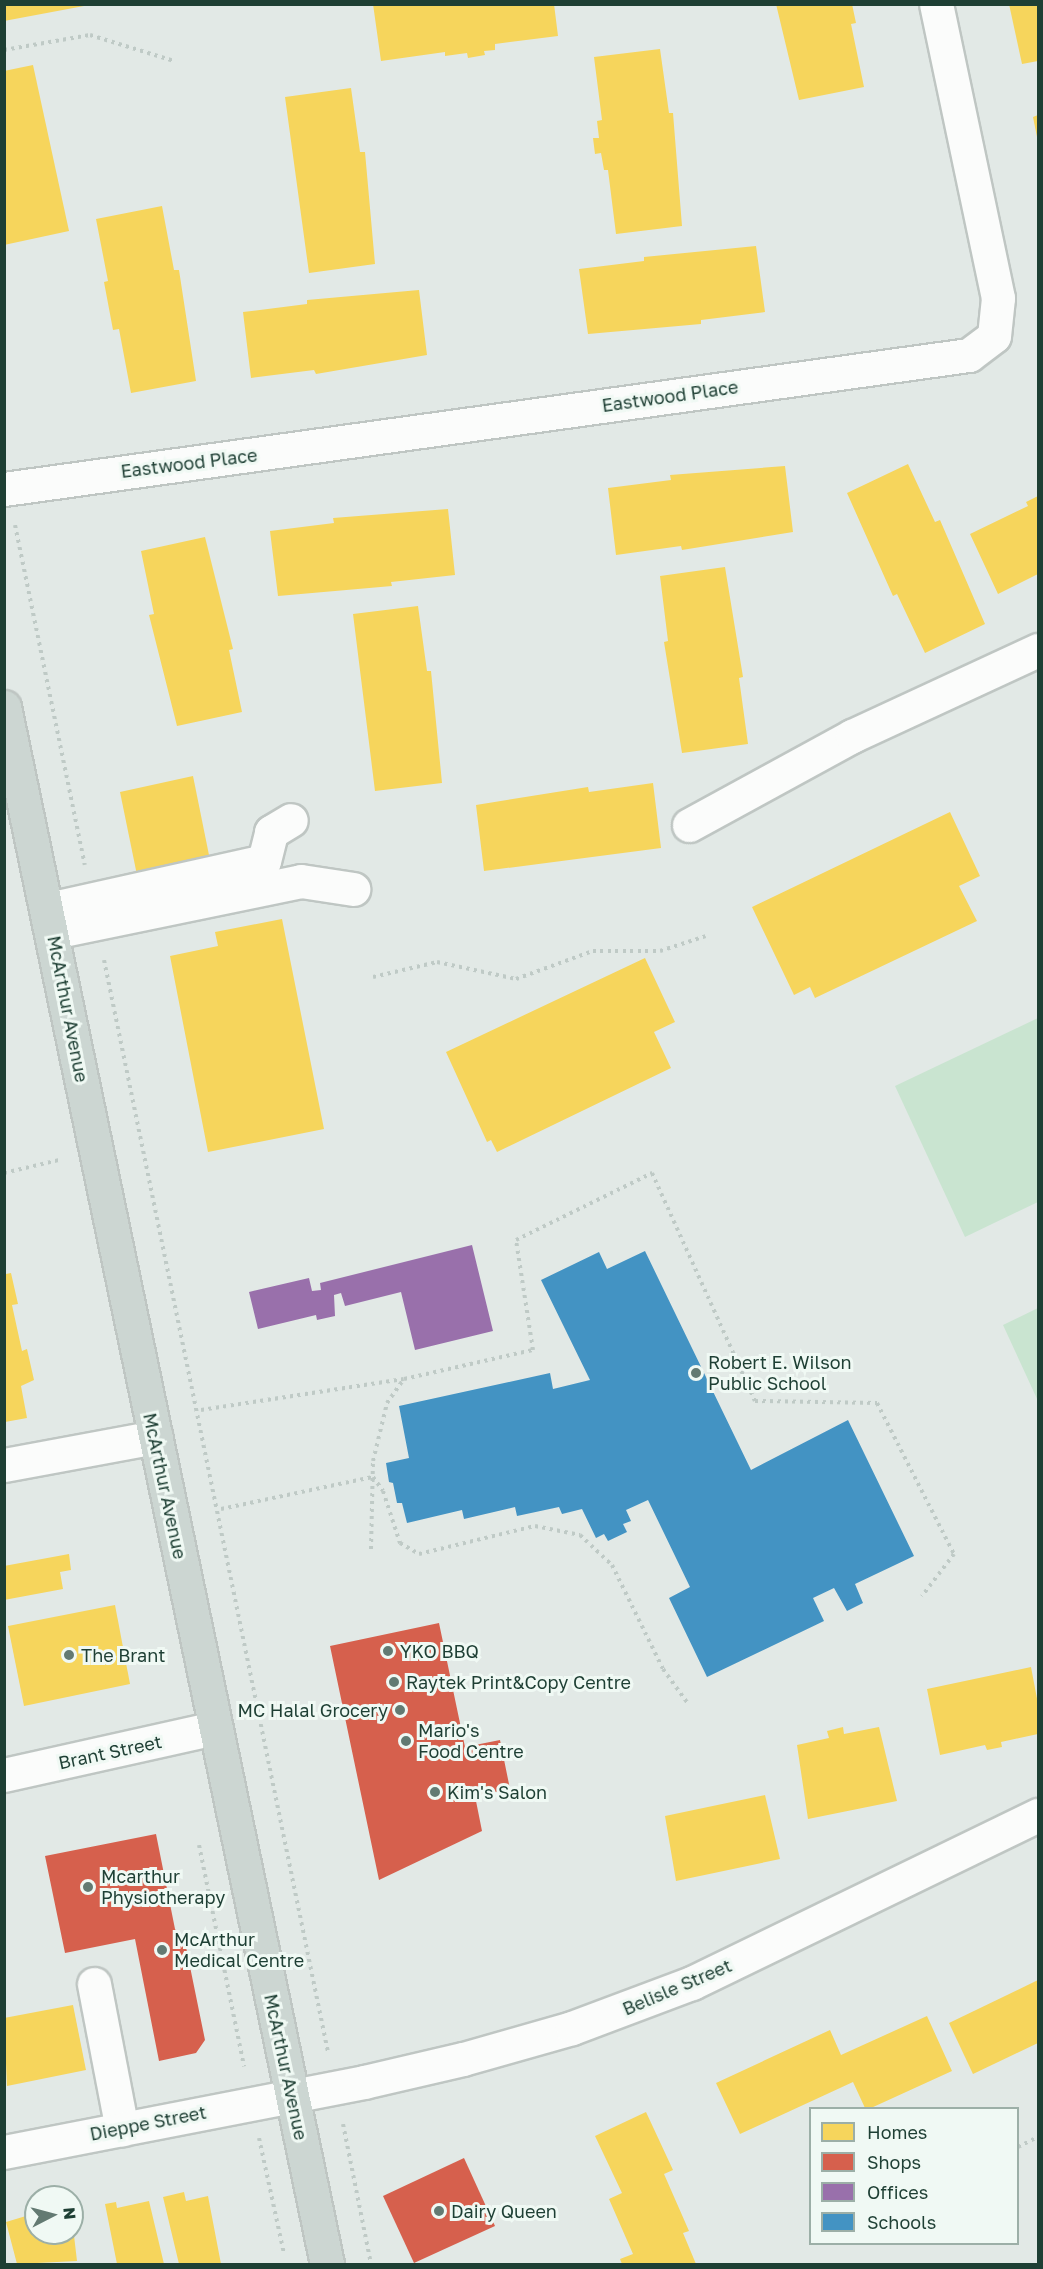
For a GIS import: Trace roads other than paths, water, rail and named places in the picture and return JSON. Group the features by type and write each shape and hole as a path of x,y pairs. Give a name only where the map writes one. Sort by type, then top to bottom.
{"main road":[{"name":"McArthur Avenue","path":"4,707 50,920 327,2265"}],"street":[{"name":"Eastwood Place","path":"6,489 969,355 994,336 998,298 936,4"},
{"path":"689,825 852,736 1038,650"},
{"path":"95,911 264,861 271,832 291,820"},
{"path":"50,920 95,911 301,881 353,889"},
{"path":"4,1465 155,1437"},
{"name":"Brant Street","path":"4,1775 215,1728"},
{"name":"Belisle Street","path":"291,2095 463,2059 653,2000 1038,1815"},
{"path":"94,1984 122,2129"},
{"name":"Dieppe Street","path":"4,2152 291,2095"}],"place":[{"name":"Robert E. Wilson Public School","path":"696,1373"},
{"name":"YKO BBQ","path":"388,1651"},
{"name":"The Brant","path":"69,1655"},
{"name":"Raytek Print&Copy Centre","path":"394,1682"},
{"name":"MC Halal Grocery","path":"400,1710"},
{"name":"Mario's Food Centre","path":"406,1741"},
{"name":"Kim's Salon","path":"435,1792"},
{"name":"Mcarthur Physiotherapy","path":"88,1887"},
{"name":"McArthur Medical Centre","path":"162,1950"},
{"name":"Dairy Queen","path":"439,2211"}]}
